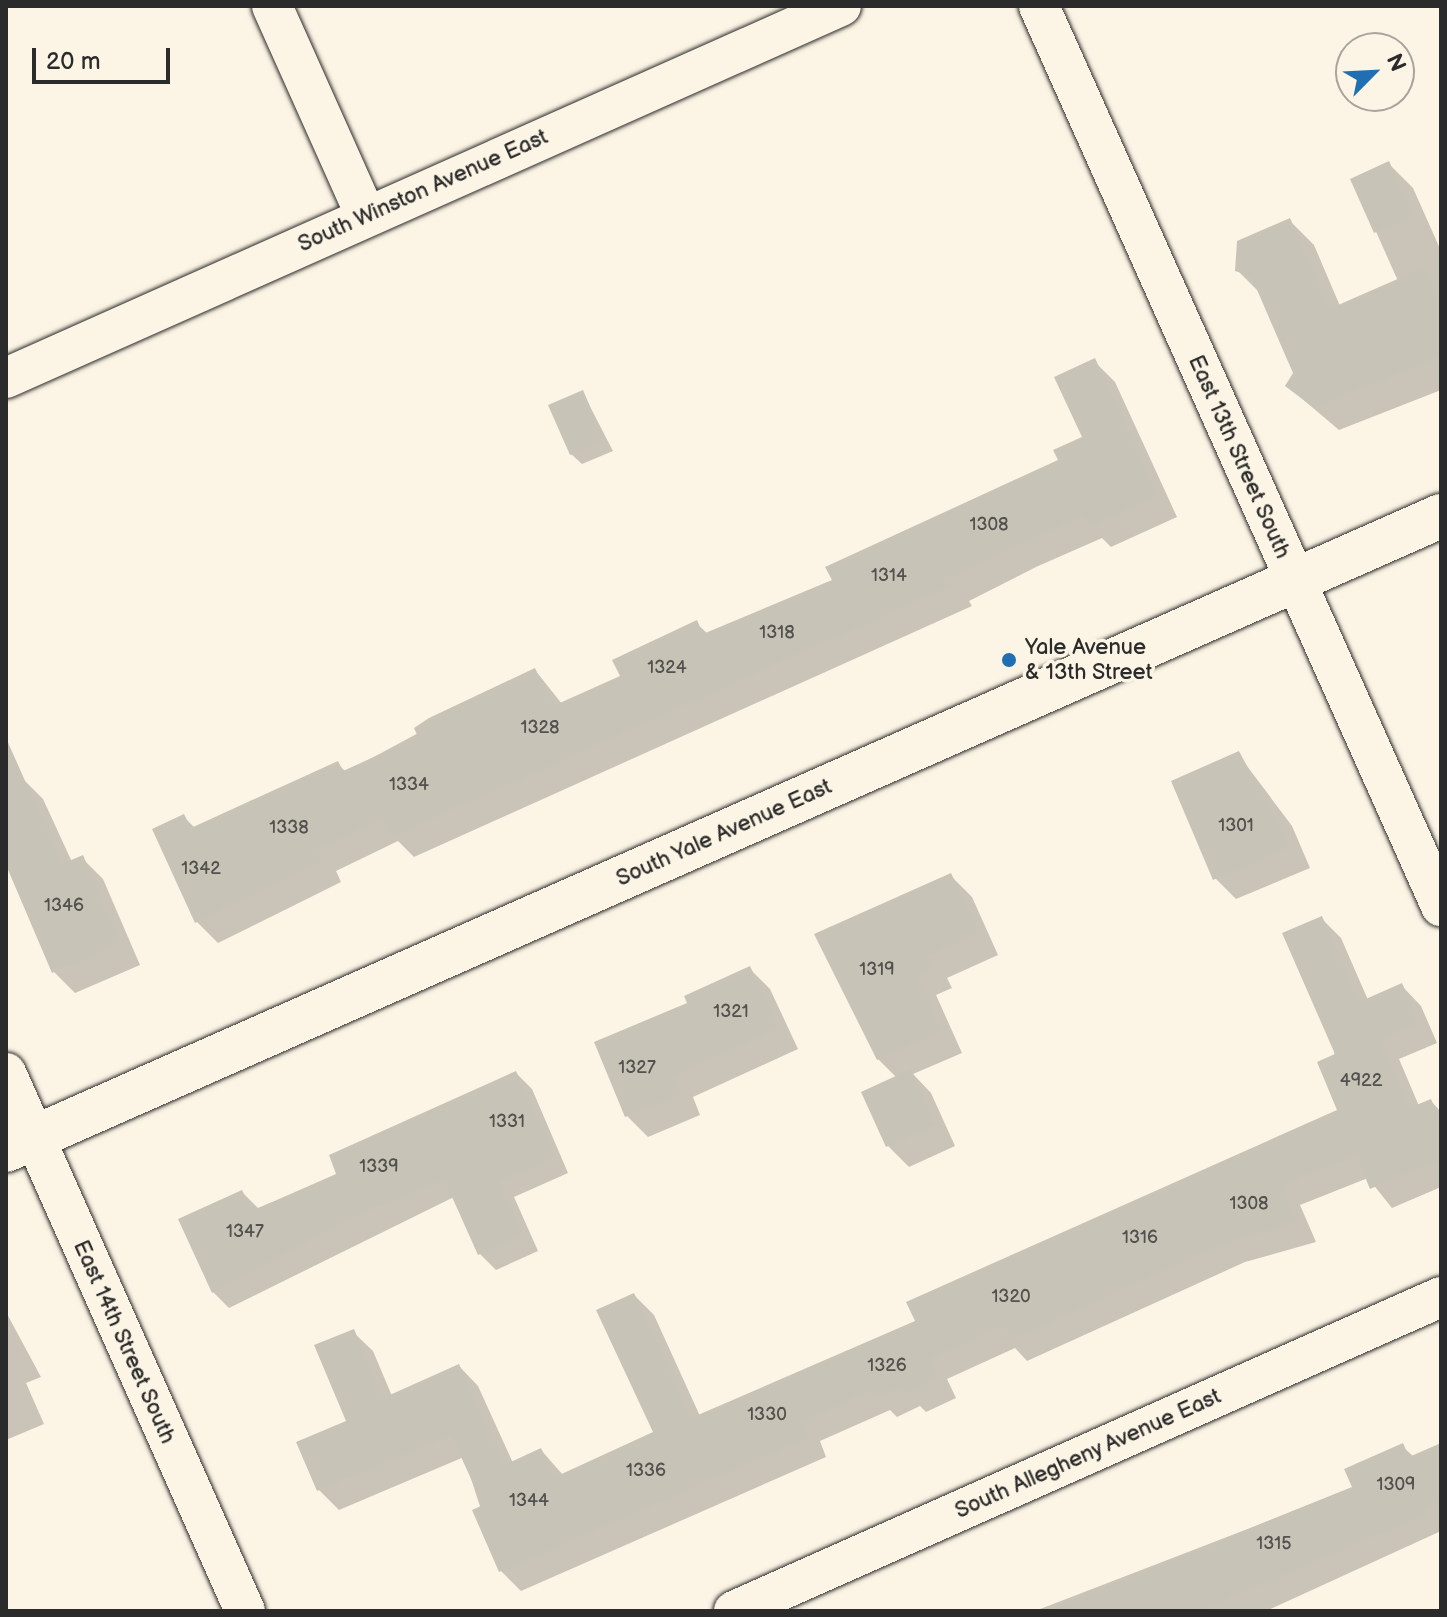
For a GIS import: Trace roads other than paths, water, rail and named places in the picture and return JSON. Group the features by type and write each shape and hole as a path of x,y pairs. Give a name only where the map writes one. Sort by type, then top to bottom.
{"main road":[{"name":"South Yale Avenue East","path":"20,1144 1441,516"}],"street":[{"path":"272,6 366,216"},
{"name":"South Winston Avenue East","path":"6,378 841,6"},
{"name":"East 13th Street South","path":"1039,6 1441,906"},
{"name":"East 14th Street South","path":"6,1073 20,1144 245,1611"},
{"name":"South Allegheny Avenue East","path":"734,1611 1441,1297"}],"place":[{"name":"Yale Avenue & 13th Street","path":"1009,660"}]}
